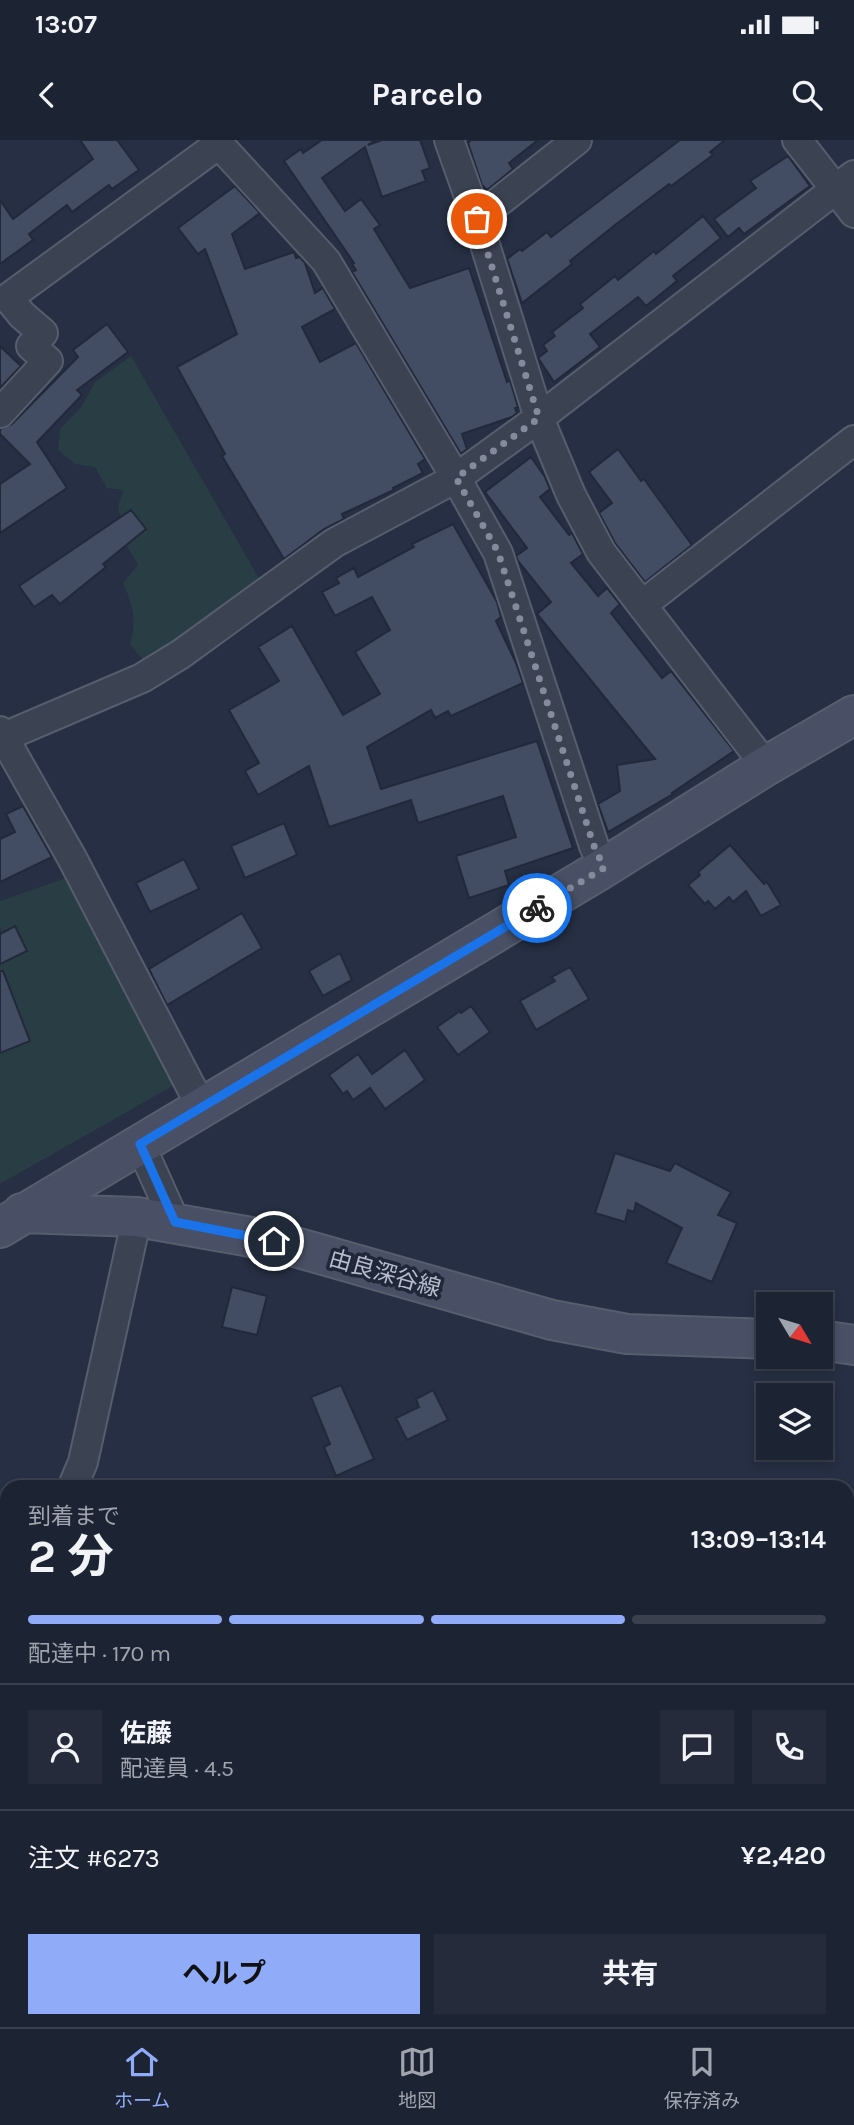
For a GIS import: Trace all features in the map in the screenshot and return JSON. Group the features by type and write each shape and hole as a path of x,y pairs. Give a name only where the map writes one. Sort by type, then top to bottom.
{"street":[{"path":"449,140 477,219 539,418 571,495 601,552 766,766"},
{"path":"477,219 577,140"},
{"path":"797,140 845,182 854,213"},
{"path":"0,413 48,361 31,346 43,333 22,315 8,298 224,144 326,261 498,552 594,846 604,868"},
{"path":"202,1108 72,858 2,734 142,678 181,654 334,543 456,478 539,418 845,182"},
{"path":"642,605 854,440"},
{"path":"8,1218 202,1108 854,715"},
{"path":"140,1144 175,1222"},
{"path":"75,1480 83,1462 137,1217"},
{"name":"由良深谷線","path":"8,1218 137,1217 175,1222 274,1241 552,1320 627,1334 756,1339"},
{"path":"833,1342 854,1345"}],"shaded area":[{"path":"131,356 260,580 147,665 130,644 133,613 123,583 138,565 127,546 118,507 123,490 107,488 95,467 75,464 58,450 60,429 82,406 95,382"},
{"path":"69,877 176,1084 0,1184 0,950 4,945 0,926 0,901"}],"building":[{"path":"80,140 117,140 139,170 112,189 109,185 72,212 67,205 29,234 33,240 0,264 0,200 13,219 93,159"},
{"path":"322,140 375,140 368,145 382,140 420,140 430,168 422,171 426,181 382,197 365,147 322,178 345,211 361,199 380,225 374,229 410,288 469,268 518,407 515,408 517,413 512,417 462,434 467,449 461,454 352,272 356,270 352,264 354,263 284,161 301,149 303,153"},
{"path":"471,140 538,140 509,163 513,169 487,190 482,185 468,143"},
{"path":"680,140 725,140 710,152 713,155 615,225 570,261 572,264 522,303 507,259 547,232 551,237"},
{"path":"788,156 810,186 744,234 739,228 728,237 714,219 756,188 750,181"},
{"path":"235,186 260,213 232,234 245,269 294,252 296,258 300,257 305,263 315,293 323,288 335,309 302,327 320,362 356,343 425,459 418,464 423,473 342,514 344,519 324,529 284,559 222,456 225,454 177,367 237,334 205,249 198,254 178,228"},
{"path":"703,216 721,238 673,276 677,281 646,306 638,297 590,334 600,347 554,382 538,358 547,351 543,345 555,336 552,332 583,308 580,304 615,276 618,280"},
{"path":"107,324 128,352 77,390 82,395 37,442 67,488 0,533 0,484 30,464 0,434 0,429 12,424 78,357 73,350"},
{"path":"0,346 21,366 0,388"},
{"path":"618,449 641,481 644,479 692,545 645,582 615,543 599,513 612,503 589,472"},
{"path":"531,457 550,489 540,497 569,535 572,533 583,554 571,563 598,596 607,588 620,604 611,613 662,678 671,671 734,751 673,794 608,832 598,804 620,791 617,765 655,759 537,614 551,602 518,561 516,556 527,548 485,492"},
{"path":"131,510 146,529 103,564 106,567 60,604 52,595 34,607 19,586"},
{"path":"453,524 497,602 501,617 496,621 523,683 451,716 448,711 435,718 431,710 367,747 381,789 537,741 573,848 505,871 509,885 469,898 456,856 516,837 503,796 418,823 411,800 329,827 309,766 258,795 245,771 259,763 229,710 279,681 258,647 292,626 343,715 380,694 355,652 390,630 372,597 335,616 322,592 339,583 336,578 354,568 358,577 414,547 412,544"},
{"path":"23,806 52,857 0,882 0,839 15,832 6,814"},
{"path":"284,823 297,855 245,878 231,846"},
{"path":"730,845 764,884 767,882 781,905 761,916 746,891 733,902 729,897 715,909 708,901 705,904 688,885 700,875 698,872"},
{"path":"184,859 199,889 150,912 136,883"},
{"path":"242,913 262,948 167,1005 149,969"},
{"path":"15,926 27,951 0,964 0,934"},
{"path":"340,953 352,980 323,996 309,971"},
{"path":"570,967 589,999 536,1030 520,1001 555,981 552,977"},
{"path":"0,971 3,971 30,1041 0,1053"},
{"path":"471,1006 490,1032 458,1055 437,1027"},
{"path":"405,1050 425,1080 385,1109 370,1088 353,1100 347,1091 343,1094 329,1075 358,1054 372,1074"},
{"path":"615,1153 670,1171 675,1163 731,1192 718,1215 737,1223 712,1282 666,1263 682,1228 636,1203 634,1212 628,1210 625,1222 595,1213"},
{"path":"232,1287 267,1296 257,1335 222,1327"},
{"path":"341,1385 374,1459 336,1476 324,1447 330,1444 311,1397"},
{"path":"433,1390 448,1420 407,1440 396,1418 419,1407 416,1399"}],"way so far":[{"path":"477,219 539,418 456,478 498,552 597,856 604,868 537,908"}],"route":[{"path":"274,1241 175,1222 140,1144 537,908"}]}
